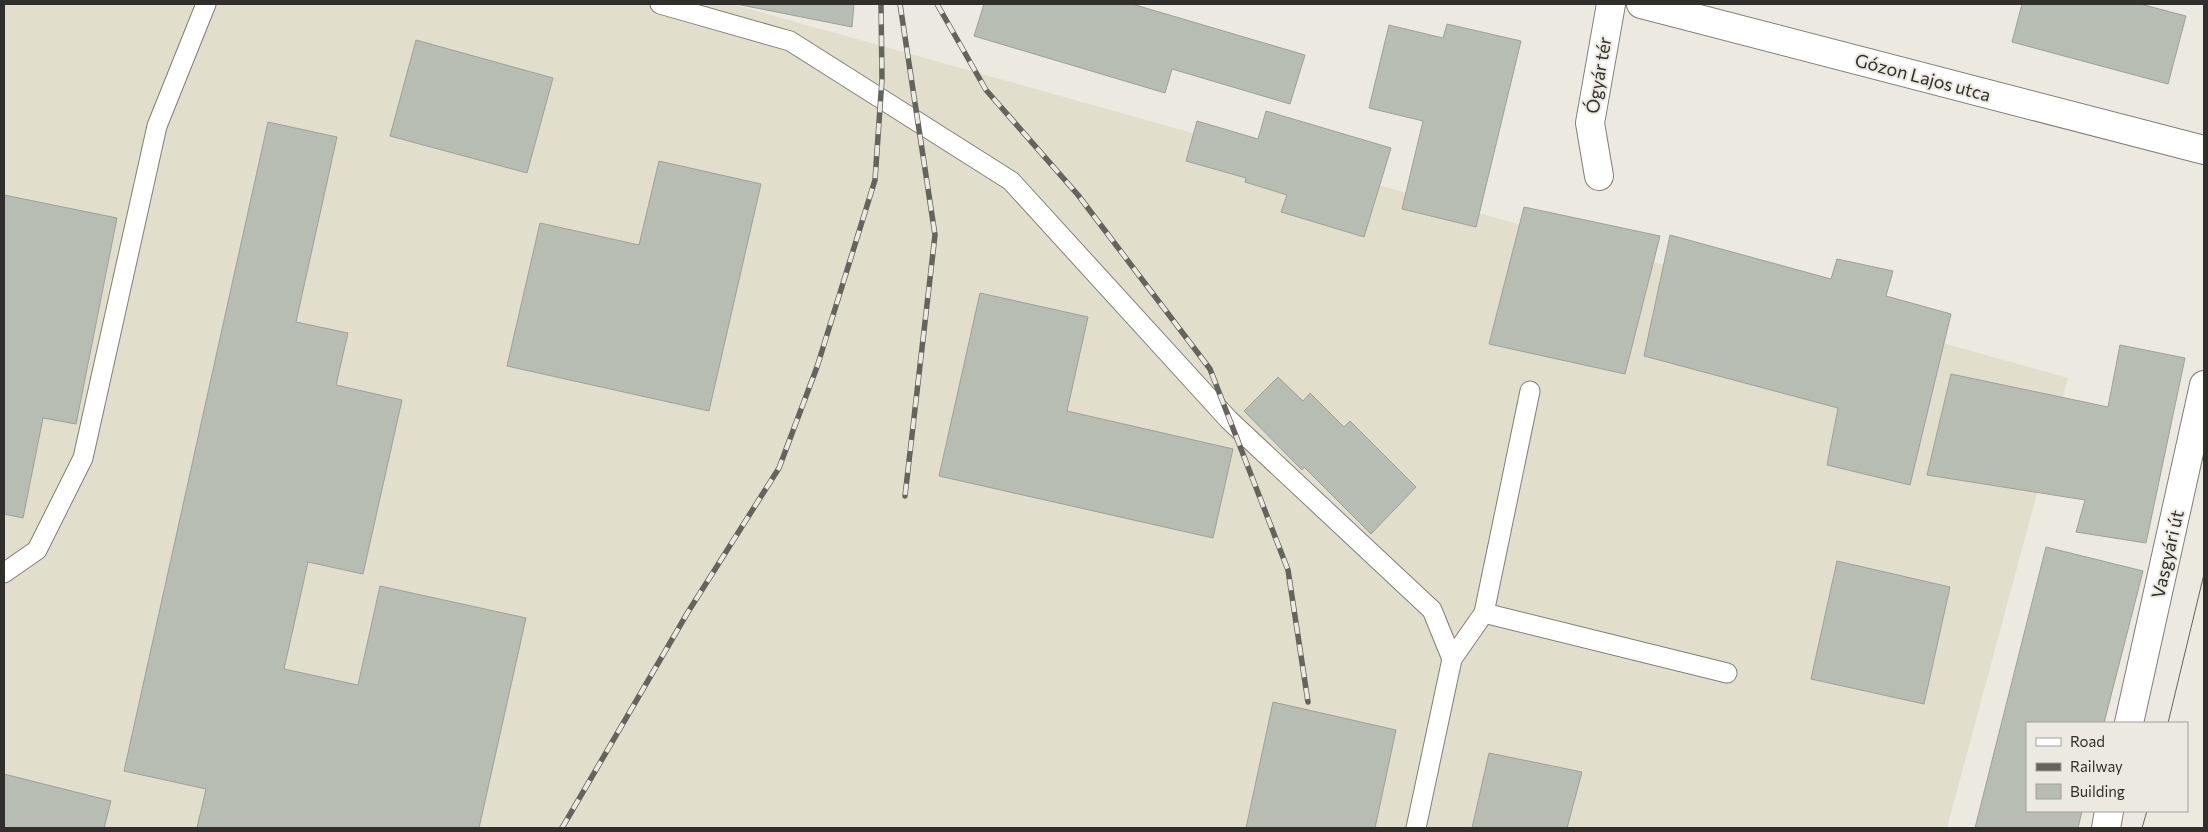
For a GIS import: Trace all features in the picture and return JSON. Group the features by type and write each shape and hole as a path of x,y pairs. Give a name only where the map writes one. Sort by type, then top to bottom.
{"street":[{"name":"Ógyár tér","path":"1599,176 1590,123 1611,4"},
{"name":"Gózon Lajos utca","path":"1642,4 2204,150"},
{"name":"Vasgyári út","path":"2129,722 2204,385"},
{"path":"2106,828 2109,812"}],"lane":[{"path":"4,574 37,550 82,458 157,126 206,4"},
{"path":"660,4 790,41 1011,181 1230,420 1432,610 1452,659"},
{"path":"1416,828 1452,659 1484,613 1530,391"},
{"path":"1484,613 1727,673"}],"shaded area":[{"path":"4,4 732,4 2068,378 1947,828 4,828"}],"building":[{"path":"736,4 854,4 852,27"},
{"path":"984,4 1132,4 1305,55 1290,104 1172,69 1165,93 974,36"},
{"path":"2022,4 2140,4 2186,16 2168,84 2012,42"},
{"path":"1447,24 1521,41 1476,227 1402,209 1423,121 1369,108 1389,25 1443,38"},
{"path":"416,40 553,78 527,173 390,136"},
{"path":"1266,111 1391,148 1364,237 1281,212 1287,195 1245,182 1246,178 1186,161 1197,121 1258,139"},
{"path":"268,122 337,137 296,322 348,333 336,385 402,400 363,574 308,562 284,669 358,685 380,586 526,618 479,828 197,828 206,789 124,771"},
{"path":"659,161 761,184 709,411 507,366 540,223 639,245"},
{"path":"4,195 117,218 76,424 43,418 23,518 4,514"},
{"path":"1524,207 1660,236 1625,374 1489,344"},
{"path":"1670,235 1831,279 1837,259 1893,271 1886,296 1951,314 1910,485 1827,465 1838,408 1644,356"},
{"path":"980,293 1088,317 1067,411 1233,449 1213,538 939,476"},
{"path":"2120,345 2185,358 2146,543 2076,532 2085,500 1927,475 1951,374 2108,407"},
{"path":"1278,377 1303,401 1310,393 1344,427 1350,421 1416,487 1371,534 1304,467 1302,470 1244,411"},
{"path":"2046,547 2143,571 2104,722 2026,722 2026,812 2082,812 2078,828 1975,828"},
{"path":"1837,561 1950,587 1924,704 1811,679"},
{"path":"1273,702 1396,730 1375,828 1246,828"},
{"path":"1489,753 1582,772 1567,828 1472,828"},
{"path":"4,774 111,801 104,828 4,828"}],"tram line":[{"path":"2168,722 2204,574"},
{"path":"2142,828 2147,812"}],"railway":[{"path":"562,828 688,612 779,468 817,367 875,180 882,79 881,4"},
{"path":"900,4 935,235 905,496"},
{"path":"937,4 986,90 1078,195 1210,369 1288,570 1308,702"}]}
